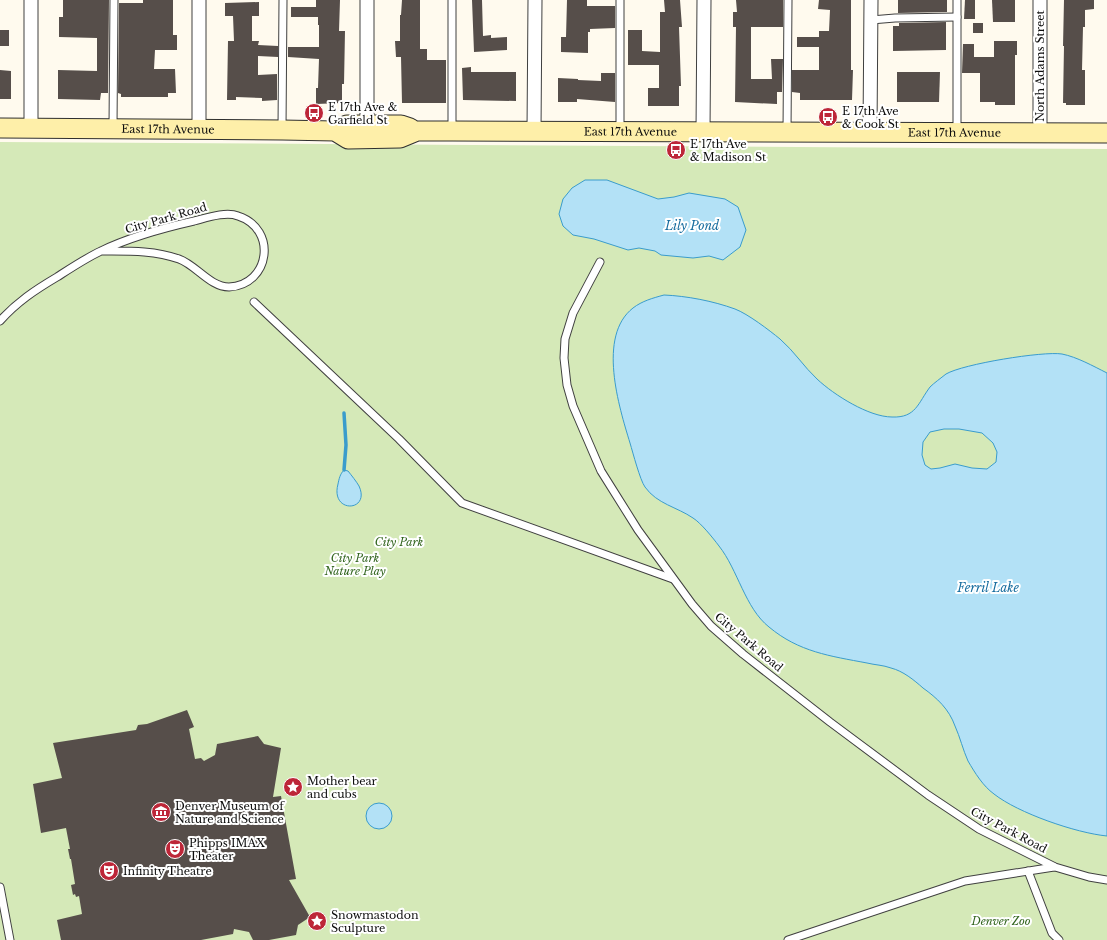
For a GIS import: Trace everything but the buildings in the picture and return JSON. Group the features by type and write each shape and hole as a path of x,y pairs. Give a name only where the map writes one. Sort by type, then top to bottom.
{"main road":[{"name":"East 17th Avenue","path":"0,128 335,131 347,125 401,125 417,131"},
{"name":"East 17th Avenue","path":"335,131 348,139 400,138 417,131 452,130 1107,133"}],"street":[{"path":"30,0 31,129"},
{"path":"198,0 199,130"},
{"path":"366,125 367,0"},
{"path":"534,131 535,0"},
{"path":"703,132 704,0"},
{"path":"870,132 871,0"},
{"name":"North Adams Street","path":"1040,0 1040,133"}],"lane":[{"path":"113,129 114,0"},
{"path":"282,130 283,0"},
{"path":"452,0 452,130"},
{"path":"620,0 620,131"},
{"path":"787,132 788,0"},
{"path":"957,0 957,132"},
{"path":"871,20 957,17"},
{"name":"City Park Road","path":"0,321 12,307 38,288 102,251 128,240 181,224 218,215 238,215 259,231 264,241 263,260 259,270 250,280 242,285 227,287 214,283 181,259 147,252 102,251"},
{"name":"City Park Road","path":"600,262 573,314 565,339 564,358 567,385 573,406 601,471 638,530 692,604 712,626 743,654 830,722 928,795 979,829 1055,867 1089,877 1107,880"},
{"path":"254,302 399,439 462,503 673,579"},
{"name":"City Park Road","path":"788,940 965,881 1055,867"},
{"path":"1028,871 1052,933 1059,940"},
{"path":"0,887 10,940"}],"green space":[{"name":"City Park","path":"0,142 1107,149 1107,940 0,940"}],"water":[{"name":"Lily Pond","path":"585,180 607,180 658,199 689,193 725,199 738,207 746,230 740,247 723,260 709,256 693,258 661,255 655,251 639,248 628,250 594,239 573,235 563,226 559,214 563,199 572,188"},
{"name":"Ferril Lake","path":"664,295 700,299 740,311 758,322 780,339 812,374 833,392 852,404 883,416 900,417 906,415 916,408 930,387 946,374 985,362 1038,354 1062,354 1079,359 1107,373 1107,836 1080,831 1032,815 1004,801 990,791 976,775 968,761 952,720 946,709 933,696 904,674 885,666 840,658 803,648 769,627 754,610 726,556 700,523 687,514 661,501 650,493 645,487 641,479 621,411 614,372 613,354 616,336 622,320 636,306","holes":["944,429 959,429 982,433 993,443 997,452 996,462 987,469 972,468 955,464 931,469 925,465 922,455 923,442 930,432"]},
{"path":"344,470 348,471 359,486 361,495 360,501 356,505 344,505 340,501 337,494 339,478"},
{"path":"379,803 388,807 392,816 388,825 379,829 370,825 366,816 370,807"}],"waterway":[{"path":"344,413 346,445 344,470"}],"place":[{"name":"E 17th Ave & Garfield St","path":"314,113"},
{"name":"E 17th Ave & Cook St","path":"828,117"},
{"name":"E 17th Ave & Madison St","path":"676,150"},
{"name":"Mother bear and cubs","path":"293,787"},
{"name":"Denver Museum of Nature and Science","path":"161,812"},
{"name":"Phipps IMAX Theater","path":"175,849"},
{"name":"Infinity Theatre","path":"109,871"},
{"name":"Snowmastodon Sculpture","path":"317,921"}],"park label":[{"name":"City Park Nature Play","path":"355,564"},
{"name":"Denver Zoo","path":"1001,921"}]}
